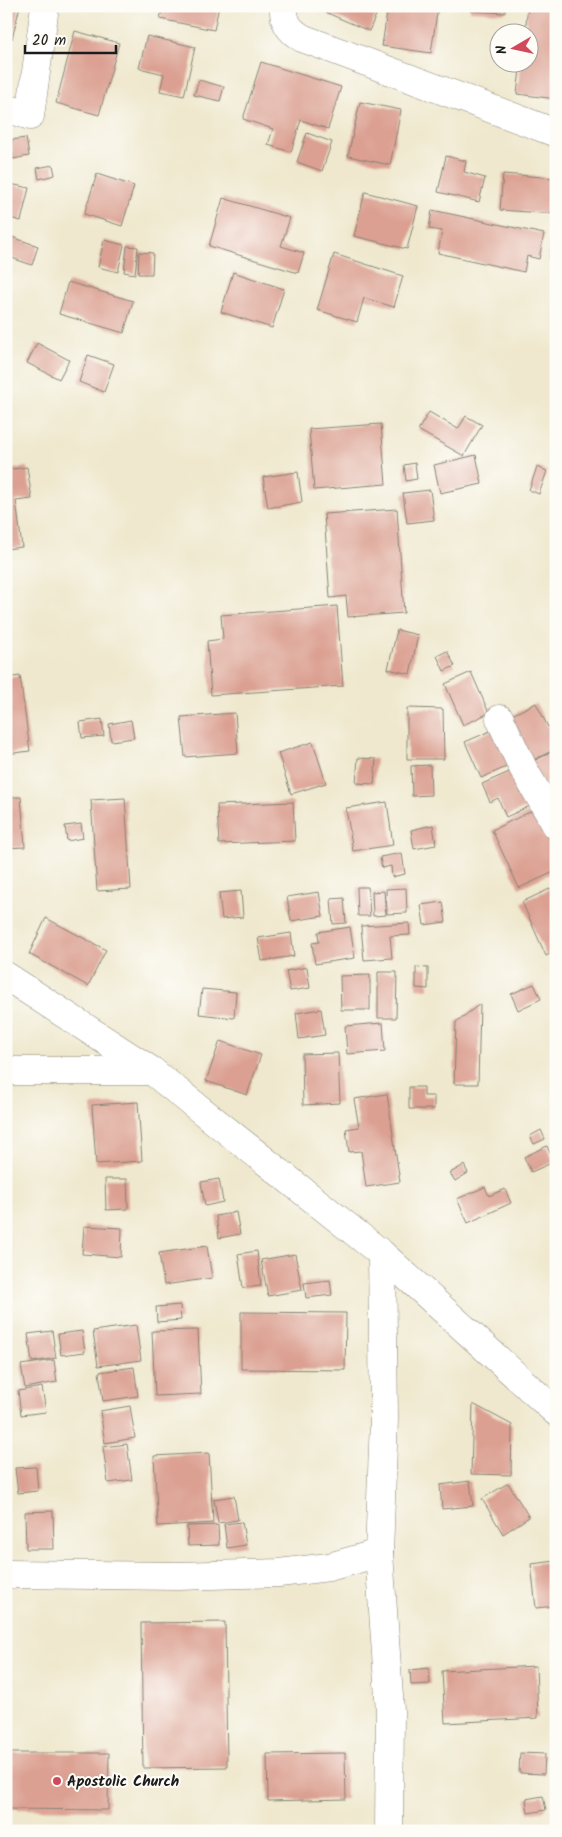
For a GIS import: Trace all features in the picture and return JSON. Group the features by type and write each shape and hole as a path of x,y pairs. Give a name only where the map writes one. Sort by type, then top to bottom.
{"street":[{"path":"6,108 30,116 45,6"},
{"path":"284,6 284,14 289,29 302,38 556,134"},
{"path":"500,719 523,768 556,825"},
{"path":"6,976 152,1071 382,1254 556,1412"},
{"path":"6,1071 152,1071"},
{"path":"382,1254 384,1419 379,1553 390,1711 389,1831"},
{"path":"6,1574 178,1576 279,1573 329,1567 379,1553"}],"building":[{"path":"6,6 20,6 12,39 6,38"},
{"path":"163,6 219,6 214,30 160,19"},
{"path":"311,6 380,6 369,31"},
{"path":"388,6 438,6 431,53 382,46"},
{"path":"470,6 505,6 505,13 470,11"},
{"path":"528,6 556,6 556,99 517,94 520,72 540,72 540,22 526,22"},
{"path":"75,31 119,43 99,115 56,103"},
{"path":"147,36 195,47 184,96 160,91 164,74 139,68"},
{"path":"261,62 341,87 328,129 301,120 291,152 268,145 273,129 243,119"},
{"path":"199,80 224,87 220,101 194,95"},
{"path":"360,102 401,110 390,165 348,156"},
{"path":"307,133 332,142 322,171 297,162"},
{"path":"26,138 29,156 13,159 11,140"},
{"path":"446,156 466,161 464,172 485,178 479,202 438,192"},
{"path":"53,165 55,175 39,179 37,168"},
{"path":"97,174 134,186 122,226 84,214"},
{"path":"503,174 556,178 556,214 500,210"},
{"path":"6,183 29,188 21,221 6,217"},
{"path":"365,192 418,206 407,249 354,236"},
{"path":"223,198 290,218 281,246 304,253 298,273 209,246"},
{"path":"432,210 544,234 539,259 527,256 524,272 438,253 442,231 429,229"},
{"path":"6,235 38,246 32,265 6,256"},
{"path":"553,235 556,236 556,261 549,260"},
{"path":"104,240 124,245 118,272 98,267"},
{"path":"127,246 138,247 135,274 124,272"},
{"path":"139,252 153,253 152,274 138,274"},
{"path":"334,254 403,276 394,307 364,298 357,322 317,310"},
{"path":"233,272 284,289 272,328 221,312"},
{"path":"68,282 133,301 124,333 59,314"},
{"path":"37,343 69,360 59,379 27,363"},
{"path":"88,355 114,364 104,392 79,382"},
{"path":"429,412 458,429 466,416 482,425 464,456 418,430"},
{"path":"381,424 386,484 314,490 309,429"},
{"path":"476,455 482,484 440,493 434,465"},
{"path":"415,463 417,479 406,481 404,465"},
{"path":"27,467 32,499 16,501 22,547 6,549 6,470"},
{"path":"537,467 547,471 539,494 529,490"},
{"path":"298,472 302,502 268,508 263,477"},
{"path":"430,490 434,520 407,523 403,493"},
{"path":"397,509 404,613 348,617 346,596 330,598 324,514"},
{"path":"337,606 343,686 211,695 207,641 223,639 221,615"},
{"path":"397,630 418,635 410,674 388,669"},
{"path":"447,651 455,666 444,671 437,656"},
{"path":"471,672 489,713 463,725 445,684"},
{"path":"20,676 30,751 6,754 6,678"},
{"path":"536,703 548,727 556,723 556,749 531,761 510,716"},
{"path":"407,708 443,709 444,759 407,759"},
{"path":"235,713 238,753 185,757 181,717"},
{"path":"102,719 104,736 82,738 80,722"},
{"path":"131,720 134,738 111,741 109,724"},
{"path":"495,729 511,765 481,778 465,742"},
{"path":"313,742 326,783 291,794 278,753"},
{"path":"556,750 556,800 529,763"},
{"path":"358,758 376,759 374,784 356,783"},
{"path":"430,765 431,795 412,796 411,766"},
{"path":"516,769 532,805 506,817 498,798 490,802 482,784"},
{"path":"6,797 21,797 25,847 6,848"},
{"path":"125,798 131,889 97,891 91,800"},
{"path":"293,802 295,841 219,844 217,805"},
{"path":"387,802 393,845 353,851 346,808"},
{"path":"538,808 556,847 556,871 519,888 492,830"},
{"path":"81,824 83,838 67,841 65,826"},
{"path":"433,825 436,845 414,849 411,830"},
{"path":"402,853 405,874 392,877 391,866 382,868 380,857"},
{"path":"556,886 556,951 546,956 522,902"},
{"path":"357,887 368,887 370,916 358,916"},
{"path":"406,888 407,913 387,914 386,889"},
{"path":"241,891 243,917 222,919 219,893"},
{"path":"384,891 386,915 373,916 372,892"},
{"path":"319,892 323,916 291,921 287,897"},
{"path":"344,898 346,923 333,924 331,899"},
{"path":"443,902 446,922 424,925 421,905"},
{"path":"46,918 106,950 88,986 29,954"},
{"path":"409,923 410,935 390,936 392,958 364,960 361,926"},
{"path":"350,927 355,958 315,964 312,943 319,942 318,932"},
{"path":"291,933 294,956 262,961 258,938"},
{"path":"307,967 310,988 290,991 286,971"},
{"path":"416,967 428,968 428,989 416,988"},
{"path":"378,972 397,972 396,1018 378,1018"},
{"path":"370,975 370,1010 341,1010 340,976"},
{"path":"534,984 541,999 518,1010 511,994"},
{"path":"202,989 236,992 234,1018 199,1014"},
{"path":"480,1004 478,1084 454,1084 456,1022"},
{"path":"321,1009 325,1035 299,1039 296,1013"},
{"path":"383,1023 385,1051 347,1054 345,1026"},
{"path":"220,1041 261,1055 247,1095 206,1081"},
{"path":"338,1053 340,1103 303,1105 302,1054"},
{"path":"409,1087 424,1087 424,1096 434,1096 434,1109 409,1109"},
{"path":"387,1094 400,1182 366,1187 361,1151 349,1152 346,1129 359,1127 354,1099"},
{"path":"138,1102 142,1161 96,1164 92,1105"},
{"path":"541,1130 545,1139 534,1144 530,1136"},
{"path":"547,1146 554,1162 531,1172 524,1157"},
{"path":"464,1165 468,1173 455,1181 450,1173"},
{"path":"105,1179 127,1179 128,1209 106,1210"},
{"path":"219,1179 223,1202 205,1206 201,1182"},
{"path":"485,1187 489,1196 505,1189 511,1203 468,1223 457,1199"},
{"path":"236,1212 240,1234 219,1238 216,1216"},
{"path":"84,1226 122,1228 121,1257 82,1254"},
{"path":"207,1246 212,1278 164,1285 159,1253"},
{"path":"257,1251 261,1286 243,1288 238,1254"},
{"path":"295,1254 302,1290 268,1296 261,1260"},
{"path":"330,1280 332,1295 306,1298 304,1283"},
{"path":"180,1305 181,1320 157,1322 156,1307"},
{"path":"241,1312 346,1313 345,1370 241,1369"},
{"path":"136,1325 141,1360 98,1366 93,1331"},
{"path":"198,1330 201,1394 155,1396 152,1331"},
{"path":"52,1331 56,1358 32,1362 28,1334"},
{"path":"82,1331 85,1352 61,1355 58,1334"},
{"path":"54,1360 57,1382 25,1388 21,1365"},
{"path":"134,1367 138,1396 103,1401 99,1372"},
{"path":"42,1387 46,1412 21,1415 18,1391"},
{"path":"473,1404 512,1425 511,1475 471,1474"},
{"path":"130,1406 135,1438 105,1443 100,1411"},
{"path":"127,1444 132,1480 108,1483 103,1447"},
{"path":"209,1453 213,1523 158,1526 154,1456"},
{"path":"36,1467 38,1491 18,1493 15,1468"},
{"path":"470,1481 473,1506 442,1509 440,1485"},
{"path":"508,1483 529,1517 503,1534 482,1499"},
{"path":"234,1496 238,1520 218,1523 214,1499"},
{"path":"53,1511 54,1549 26,1549 25,1512"},
{"path":"242,1522 246,1545 227,1548 224,1524"},
{"path":"218,1525 219,1545 188,1546 187,1526"},
{"path":"556,1561 556,1606 536,1608 531,1564"},
{"path":"225,1622 227,1767 143,1768 141,1623"},
{"path":"536,1666 538,1718 445,1723 442,1671"},
{"path":"429,1668 430,1684 411,1685 410,1670"},
{"name":"Apostolic Church","path":"6,1753 109,1753 108,1810 6,1809"},
{"path":"345,1753 346,1799 268,1801 267,1754"},
{"path":"520,1753 545,1754 544,1774 519,1773"},
{"path":"543,1796 546,1810 528,1813 526,1799"}],"place":[{"name":"Apostolic Church","path":"57,1781"}]}
